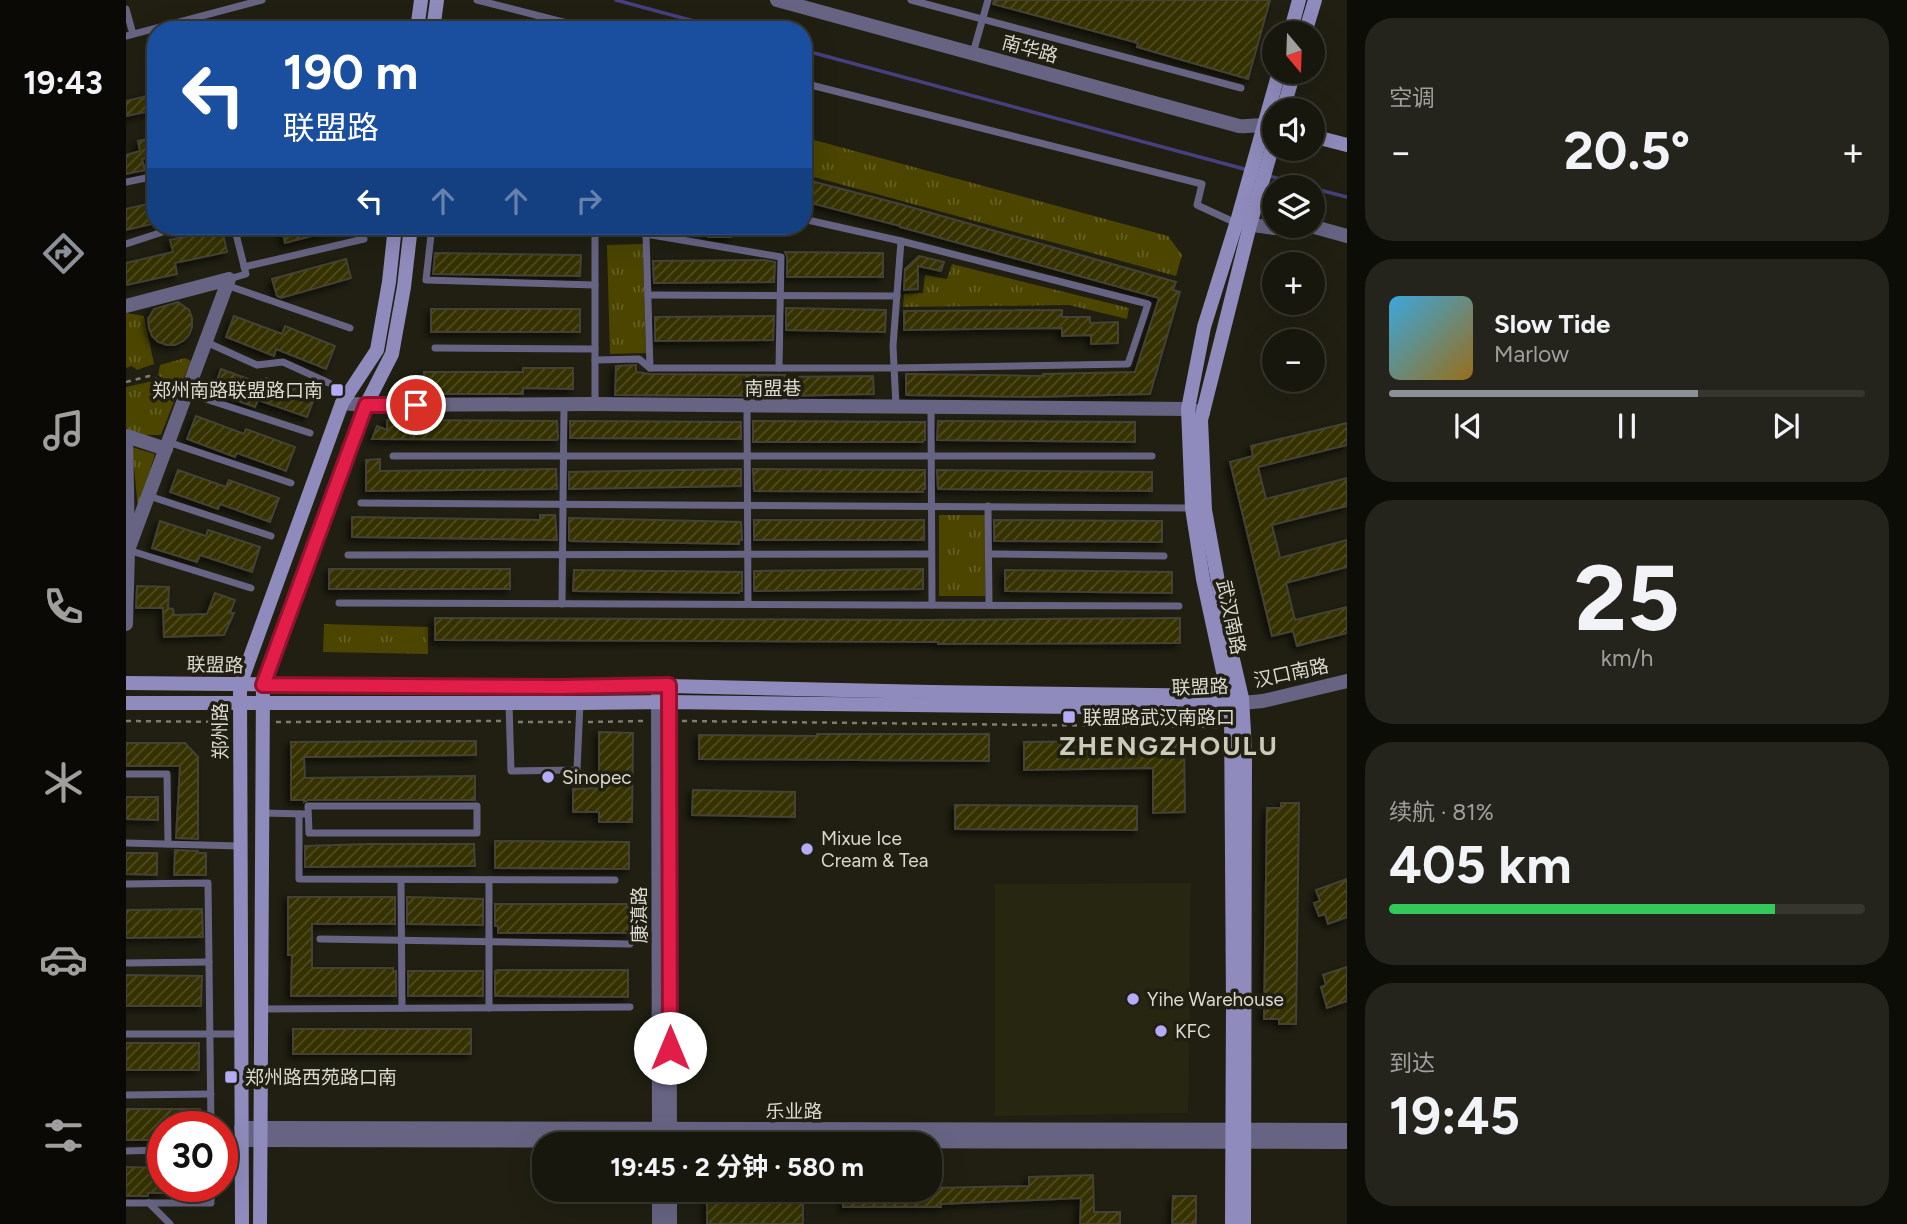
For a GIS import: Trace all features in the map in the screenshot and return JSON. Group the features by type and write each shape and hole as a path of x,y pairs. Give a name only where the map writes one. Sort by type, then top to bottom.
{"main road":[{"path":"418,21 421,0"},
{"path":"434,21 437,0"},
{"path":"1293,21 1299,0"},
{"path":"1309,21 1315,0"},
{"path":"1325,139 1347,145"},
{"name":"武汉南路","path":"1234,702 1203,579 1192,508 1188,409 1205,327 1263,161"},
{"name":"武汉南路","path":"1244,222 1201,421 1205,510 1229,642 1234,702 1238,1136 1244,1224"},
{"name":"郑州路","path":"242,1224 240,685 342,403 377,350 395,235"},
{"path":"260,1224 263,685 366,405 392,354 410,235"},
{"name":"联盟路","path":"126,683 663,686 1234,702"},
{"name":"联盟路","path":"126,703 1234,702"},
{"name":"武汉南路","path":"1232,1224 1238,1136"}],"street":[{"name":"南华路","path":"777,0 1239,126 1262,126"},
{"path":"1244,222 1262,225"},
{"path":"1325,230 1347,236"},
{"path":"126,306 228,282"},
{"path":"127,550 228,282"},
{"name":"南盟巷","path":"342,403 1188,409 1203,413"},
{"path":"126,624 126,436 167,445"},
{"name":"汉口南路","path":"1234,702 1263,701 1347,681"},
{"name":"康滇路","path":"663,686 665,1132"},
{"name":"乐业路","path":"942,1137 1238,1136 1347,1130"},
{"name":"乐业路","path":"241,1134 532,1137"},
{"name":"乐业路","path":"1238,1136 1347,1142"},
{"path":"659,1202 659,1224"},
{"path":"670,1202 670,1224"}],"lane":[{"path":"183,21 262,0"},
{"path":"477,0 559,21"},
{"path":"911,0 1241,88"},
{"path":"973,54 988,0"},
{"path":"126,9 130,35 147,30"},
{"path":"812,85 1202,184 1197,205 1244,222"},
{"path":"126,182 147,178"},
{"path":"595,360 639,359 650,368 1128,364 1148,304 812,221"},
{"path":"126,244 154,235"},
{"path":"228,282 246,274 236,235"},
{"path":"431,235 426,280 595,285"},
{"path":"595,235 595,404"},
{"path":"646,235 650,368"},
{"path":"652,235 781,257 779,368"},
{"path":"244,267 364,239"},
{"path":"896,407 893,346 901,241"},
{"path":"228,282 350,328"},
{"path":"648,295 897,296"},
{"path":"206,342 257,365 283,362 329,383"},
{"path":"435,348 595,349"},
{"path":"187,393 310,433"},
{"path":"562,604 564,405"},
{"path":"747,407 748,604"},
{"path":"931,407 932,605"},
{"path":"167,445 291,483"},
{"path":"393,456 1152,456"},
{"path":"149,496 271,536"},
{"path":"361,503 1192,508"},
{"path":"988,506 989,605"},
{"path":"127,550 251,587"},
{"path":"348,555 931,554"},
{"path":"989,554 1164,556"},
{"path":"339,603 1179,606"},
{"path":"509,703 511,771 578,770 580,704"},
{"path":"126,774 167,774 168,844"},
{"path":"309,806 477,806 477,833 309,833 308,815 309,806"},
{"path":"262,813 308,815"},
{"path":"299,814 299,879 615,880"},
{"path":"126,843 240,846"},
{"path":"401,880 402,1008"},
{"path":"489,880 489,1008"},
{"path":"126,884 208,883 211,1111"},
{"path":"320,939 630,944"},
{"path":"126,963 209,962"},
{"path":"260,1009 630,1007"},
{"path":"126,1034 240,1034"},
{"path":"126,1095 211,1094"},
{"path":"126,1151 147,1150"},
{"path":"126,1203 211,1202"},
{"path":"149,1203 170,1224"}],"path":[{"path":"126,382 149,376 187,393"}],"shaded area":[{"path":"1191,883 1188,1113 995,1116 995,884"}],"green space":[{"path":"812,139 1168,236 1182,255 1176,276 812,176"},
{"path":"643,244 646,353 610,354 607,245"},
{"path":"952,264 1129,308 1127,319 1069,305 903,307 904,294 923,293 925,275 947,279"},
{"path":"126,313 144,316 154,364 137,370 132,366 126,368"},
{"path":"185,358 191,361 180,387 170,384 158,375 160,365"},
{"path":"153,381 177,394 161,435 140,435 126,428 126,387"},
{"path":"132,447 155,454 138,510 138,509"},
{"path":"939,515 985,515 985,596 939,596"},
{"path":"324,624 428,627 428,654 323,652"}],"building":[{"path":"994,0 1270,0 1248,79 1137,47 1138,43 993,4"},
{"path":"147,96 147,112 126,116 126,101"},
{"path":"147,139 147,158 142,159 145,170 126,174 126,155 140,151 138,141"},
{"path":"812,181 1176,282 1173,290 1180,292 1150,394 1032,397 906,395 906,374 1044,376 1043,374 1135,372 1159,298 812,203"},
{"path":"147,204 147,225 126,230 126,209"},
{"path":"194,235 223,235 227,252 175,263 177,274 126,285 126,263 173,252 170,240"},
{"path":"283,235 315,235 285,243"},
{"path":"708,235 731,235 731,237"},
{"path":"785,252 883,253 883,277 787,277"},
{"path":"435,253 581,255 580,276 433,274"},
{"path":"919,256 944,262 941,271 918,266 918,289 904,290 905,269"},
{"path":"346,259 351,278 281,298 277,296 272,279"},
{"path":"653,261 775,262 774,282 654,283"},
{"path":"178,302 189,310 192,318 189,335 175,345 158,342 152,336 148,319 154,309"},
{"path":"786,308 886,310 885,332 786,330"},
{"path":"431,309 580,309 580,332 431,332"},
{"path":"1062,310 1062,317 1090,317 1090,323 1118,322 1118,343 1091,344 1091,335 1062,336 1062,328 904,330 904,311"},
{"path":"234,316 282,334 285,326 335,346 326,369 276,349 274,356 226,337"},
{"path":"774,316 773,340 655,341 655,317"},
{"path":"636,365 636,372 650,374 873,376 874,394 615,395 616,366"},
{"path":"523,368 573,368 573,389 523,388 523,394 424,394 424,372 523,372"},
{"path":"221,369 264,385 266,378 315,396 307,417 258,400 255,407 213,392"},
{"path":"196,416 244,434 246,429 295,447 286,471 237,453 235,457 187,439"},
{"path":"387,420 557,421 558,438 372,439 377,426 387,430"},
{"path":"570,421 741,422 741,439 570,438"},
{"path":"753,421 925,422 925,440 753,442"},
{"path":"938,421 1135,422 1135,442 937,440"},
{"path":"1347,423 1347,445 1258,467 1266,499 1347,478 1347,506 1272,525 1280,558 1347,540 1347,567 1286,583 1295,620 1347,607 1347,633 1297,646 1293,631 1272,636 1230,462 1253,456 1251,446"},
{"path":"380,459 380,471 556,469 557,489 366,491 366,460"},
{"path":"741,469 741,486 569,489 569,472"},
{"path":"753,469 925,470 925,489 923,492 754,491"},
{"path":"178,470 226,487 229,480 279,498 270,522 220,504 218,509 170,492"},
{"path":"937,470 1152,472 1152,491 938,489"},
{"path":"540,515 555,515 557,540 352,537 352,517 540,520"},
{"path":"569,518 741,522 742,540 739,540 739,544 570,541"},
{"path":"754,520 924,520 924,540 754,540"},
{"path":"994,520 1162,521 1162,542 994,541"},
{"path":"160,521 206,536 208,530 260,547 252,572 200,555 197,562 152,548"},
{"path":"329,569 510,569 510,589 329,589"},
{"path":"923,569 923,589 754,591 754,571"},
{"path":"574,570 742,572 742,591 573,591"},
{"path":"1005,570 1172,572 1172,593 1005,591"},
{"path":"137,586 169,587 168,608 173,609 174,615 207,614 215,593 235,600 230,613 234,613 224,635 164,637 163,608 136,608"},
{"path":"435,618 1180,618 1180,643 435,640"},
{"path":"599,732 633,733 632,822 599,822 599,812 573,812 573,789 599,788"},
{"path":"989,734 989,761 699,759 699,735"},
{"path":"1184,740 1185,812 1153,813 1153,768 1024,770 1024,742"},
{"path":"476,741 476,755 304,757 305,778 475,776 475,800 291,800 291,742"},
{"path":"126,743 185,743 198,757 198,839 176,838 180,766 126,766"},
{"path":"693,790 795,792 795,817 692,815"},
{"path":"126,797 158,797 158,820 126,819"},
{"path":"1281,803 1299,803 1296,1024 1279,1024 1279,1019 1264,1019 1267,808 1281,808"},
{"path":"955,805 1137,806 1137,830 955,829"},
{"path":"495,841 629,842 629,869 495,868"},
{"path":"474,844 475,866 305,867 305,846"},
{"path":"175,850 206,853 206,875 174,875"},
{"path":"126,853 157,853 157,875 126,874"},
{"path":"1347,879 1347,917 1328,924 1325,914 1319,916 1314,903 1320,901 1316,890"},
{"path":"288,897 395,897 395,924 312,924 312,968 393,968 393,971 396,971 396,996 291,996 292,955 288,955"},
{"path":"407,897 483,899 483,925 407,924"},
{"path":"495,904 628,904 628,933 498,933 498,926 495,926"},
{"path":"202,909 203,937 126,938 126,910"},
{"path":"1347,967 1347,1001 1327,1008 1321,987 1326,985 1323,975"},
{"path":"497,970 628,970 628,997 495,996"},
{"path":"408,971 483,971 483,996 408,996"},
{"path":"126,975 202,976 201,1006 126,1006"},
{"path":"293,1029 471,1029 471,1054 293,1054"},
{"path":"126,1043 199,1043 199,1070 126,1070"},
{"path":"126,1109 200,1109 147,1111 147,1140 126,1140"},
{"path":"126,1167 147,1168 147,1196 126,1196"},
{"path":"1093,1175 1094,1212 1120,1212 1120,1224 1080,1224 1081,1198 941,1204 941,1207 843,1207 843,1202 942,1202 942,1188 1029,1186 1029,1177"},
{"path":"1173,1196 1196,1196 1196,1224 1172,1224"},
{"path":"707,1202 803,1202 803,1224 707,1224"}],"waterway":[{"path":"616,0 694,21"},
{"path":"812,52 1248,170"},
{"path":"1325,191 1347,197"}],"place":[{"name":"郑州南路联盟路口南","path":"337,390"},
{"name":"联盟路武汉南路口","path":"1069,717"},
{"name":"Sinopec","path":"548,777"},
{"name":"Mixue Ice Cream & Tea","path":"807,849"},
{"name":"Yihe Warehouse","path":"1133,999"},
{"name":"KFC","path":"1161,1031"},
{"name":"郑州路西苑路口南","path":"231,1077"}],"district":[{"name":"ZHENGZHOULU","path":"1169,746"}],"route":[{"path":"416,405 366,405 263,685 669,685 670,1048"}]}
